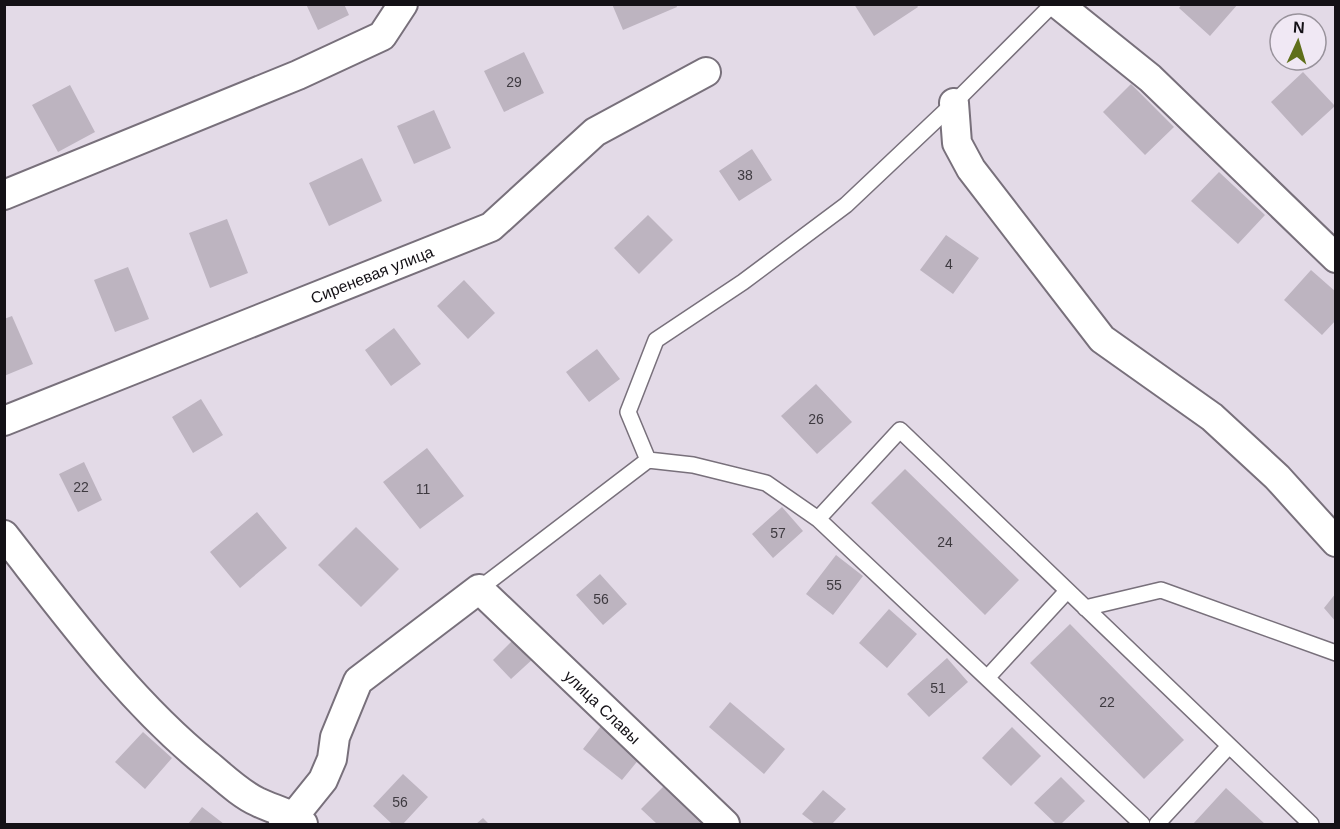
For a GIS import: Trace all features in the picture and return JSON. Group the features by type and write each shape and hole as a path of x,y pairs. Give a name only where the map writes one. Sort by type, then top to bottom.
{"street":[{"path":"4,195 298,75 382,36 403,4"},
{"path":"1058,4 1150,78 1335,258"},
{"name":"Сиреневая улица","path":"4,421 491,227 595,132 706,72"},
{"path":"954,103 957,143 971,169 1102,339 1212,417 1277,477 1335,542"},
{"path":"4,535 74,624 163,726 207,765 257,802 293,822 323,780 332,759 335,737 358,681 479,589"},
{"name":"улица Славы","path":"479,589 725,825"}],"lane":[{"path":"648,460 628,411 656,340 742,282 846,205 954,103 1053,4"},
{"path":"818,519 900,430 1311,825"},
{"path":"479,589 648,460 693,465 766,483 818,519 1142,825"},
{"path":"1085,608 1161,590 1335,653"},
{"path":"987,678 1067,591"},
{"path":"1157,825 1229,746"}],"building":[{"path":"306,4 344,4 349,15 318,30"},
{"path":"612,4 676,4 677,7 623,30"},
{"path":"854,4 916,4 918,7 874,36"},
{"path":"1182,4 1238,4 1210,36 1179,8"},
{"path":"524,52 544,93 504,112 484,71"},
{"path":"1303,72 1335,106 1302,136 1271,102"},
{"path":"1131,84 1174,127 1145,155 1103,112"},
{"path":"70,85 95,132 58,152 32,105"},
{"path":"434,110 451,148 414,164 397,126"},
{"path":"752,149 772,180 739,201 719,171"},
{"path":"362,158 382,201 329,226 309,183"},
{"path":"1219,172 1265,215 1238,244 1191,201"},
{"path":"648,215 673,240 639,274 614,248"},
{"path":"227,219 248,273 210,288 189,233"},
{"path":"946,235 979,258 953,294 920,270"},
{"path":"128,267 149,319 115,332 94,280"},
{"path":"1311,270 1336,292 1336,320 1322,335 1284,300"},
{"path":"464,280 495,313 468,339 437,306"},
{"path":"12,316 33,364 4,376 4,319"},
{"path":"394,328 421,364 391,386 365,350"},
{"path":"597,349 620,379 589,402 566,372"},
{"path":"816,384 852,422 817,454 781,416"},
{"path":"201,399 223,435 193,453 172,417"},
{"path":"427,448 464,496 420,529 383,482"},
{"path":"84,462 102,500 78,512 59,474"},
{"path":"905,469 1019,580 985,615 871,503"},
{"path":"782,507 803,531 773,558 752,534"},
{"path":"257,512 287,548 240,588 210,552"},
{"path":"356,527 399,569 361,607 318,565"},
{"path":"836,555 863,576 833,615 806,594"},
{"path":"600,574 627,604 603,625 576,595"},
{"path":"1336,593 1336,622 1324,608"},
{"path":"889,609 917,634 887,668 859,643"},
{"path":"1070,624 1184,740 1144,779 1030,663"},
{"path":"516,637 535,657 511,679 493,660"},
{"path":"947,658 968,682 929,717 907,694"},
{"path":"730,702 785,749 764,774 709,727"},
{"path":"601,726 640,758 622,780 583,749"},
{"path":"1012,727 1041,756 1011,786 982,758"},
{"path":"143,732 172,758 145,789 115,762"},
{"path":"403,774 428,797 403,824 392,824 373,806"},
{"path":"1061,777 1085,801 1061,824 1056,824 1034,803"},
{"path":"668,782 710,824 657,824 641,809"},
{"path":"1226,788 1265,824 1193,824"},
{"path":"823,790 846,809 832,824 815,824 802,814"},
{"path":"202,807 224,824 188,824"},
{"path":"483,818 489,824 476,824"}]}
